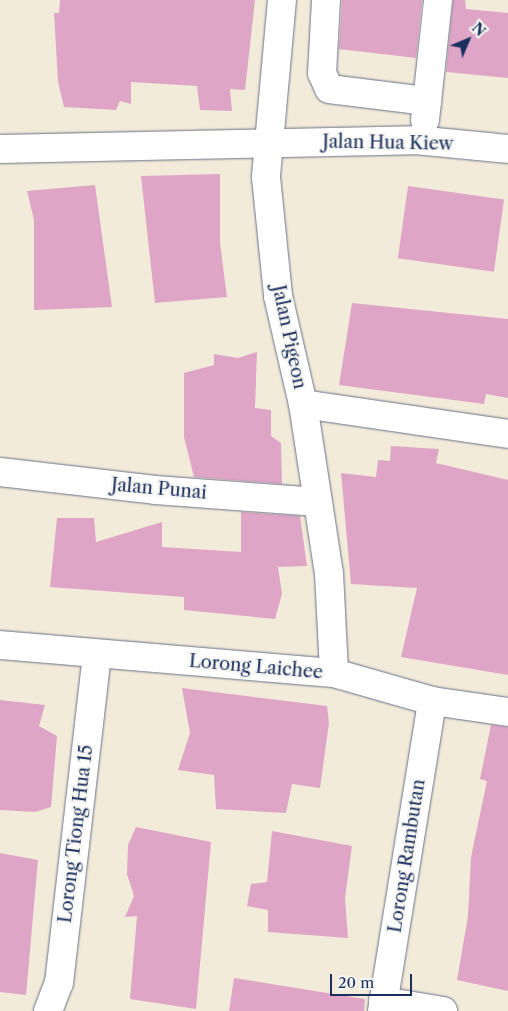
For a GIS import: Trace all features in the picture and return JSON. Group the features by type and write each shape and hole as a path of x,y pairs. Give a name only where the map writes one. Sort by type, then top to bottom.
{"street":[{"name":"Jalan Pigeon","path":"282,0 266,177 278,296 303,404 329,573 334,673"},
{"path":"326,0 322,73 329,89 427,101"},
{"path":"423,140 438,0"},
{"name":"Jalan Hua Kiew","path":"0,149 423,140 508,149"},
{"path":"303,404 508,434"},
{"name":"Jalan Punai","path":"0,472 155,490 318,502"},
{"name":"Lorong Laichee","path":"0,645 334,673 432,701 508,712"},
{"name":"Lorong Tiong Hua 15","path":"48,1011 59,984 97,654"},
{"name":"Lorong Rambutan","path":"383,1006 432,701"},
{"path":"383,1006 443,1011"}],"building":[{"path":"60,0 255,0 245,90 230,89 232,111 200,110 197,86 131,82 131,104 120,101 116,110 64,107 58,82 54,13 59,13"},
{"path":"342,0 422,0 416,58 339,49"},
{"path":"453,0 465,0 466,9 508,13 508,78 446,72"},
{"path":"220,174 220,243 227,297 155,303 141,176"},
{"path":"95,185 112,307 34,310 34,220 27,191"},
{"path":"408,186 504,199 494,272 398,258"},
{"path":"352,303 508,319 508,398 486,394 484,404 339,385"},
{"path":"257,352 255,408 271,410 271,436 281,443 282,484 194,477 184,437 184,373 214,365 214,354 238,358"},
{"path":"391,446 439,449 436,463 508,480 508,675 401,657 417,588 351,584 341,473 376,477 378,460 390,461"},
{"path":"241,512 300,516 307,566 278,567 282,594 275,619 184,610 184,597 50,587 57,518 94,518 96,542 162,522 162,547 241,552"},
{"path":"182,688 327,706 329,723 320,788 292,784 286,813 216,809 214,775 178,770 190,733"},
{"path":"0,700 45,705 39,726 57,736 51,807 35,812 0,810"},
{"path":"491,725 508,727 508,991 457,980 468,916 471,857 487,781 480,779"},
{"path":"136,827 211,842 196,1009 130,999 137,916 125,917 134,896 127,874 128,845"},
{"path":"272,831 352,846 345,898 348,938 268,932 268,910 247,906 251,884 267,882"},
{"path":"0,853 38,860 26,995 0,992"},
{"path":"234,978 365,999 364,1011 229,1011"}]}
